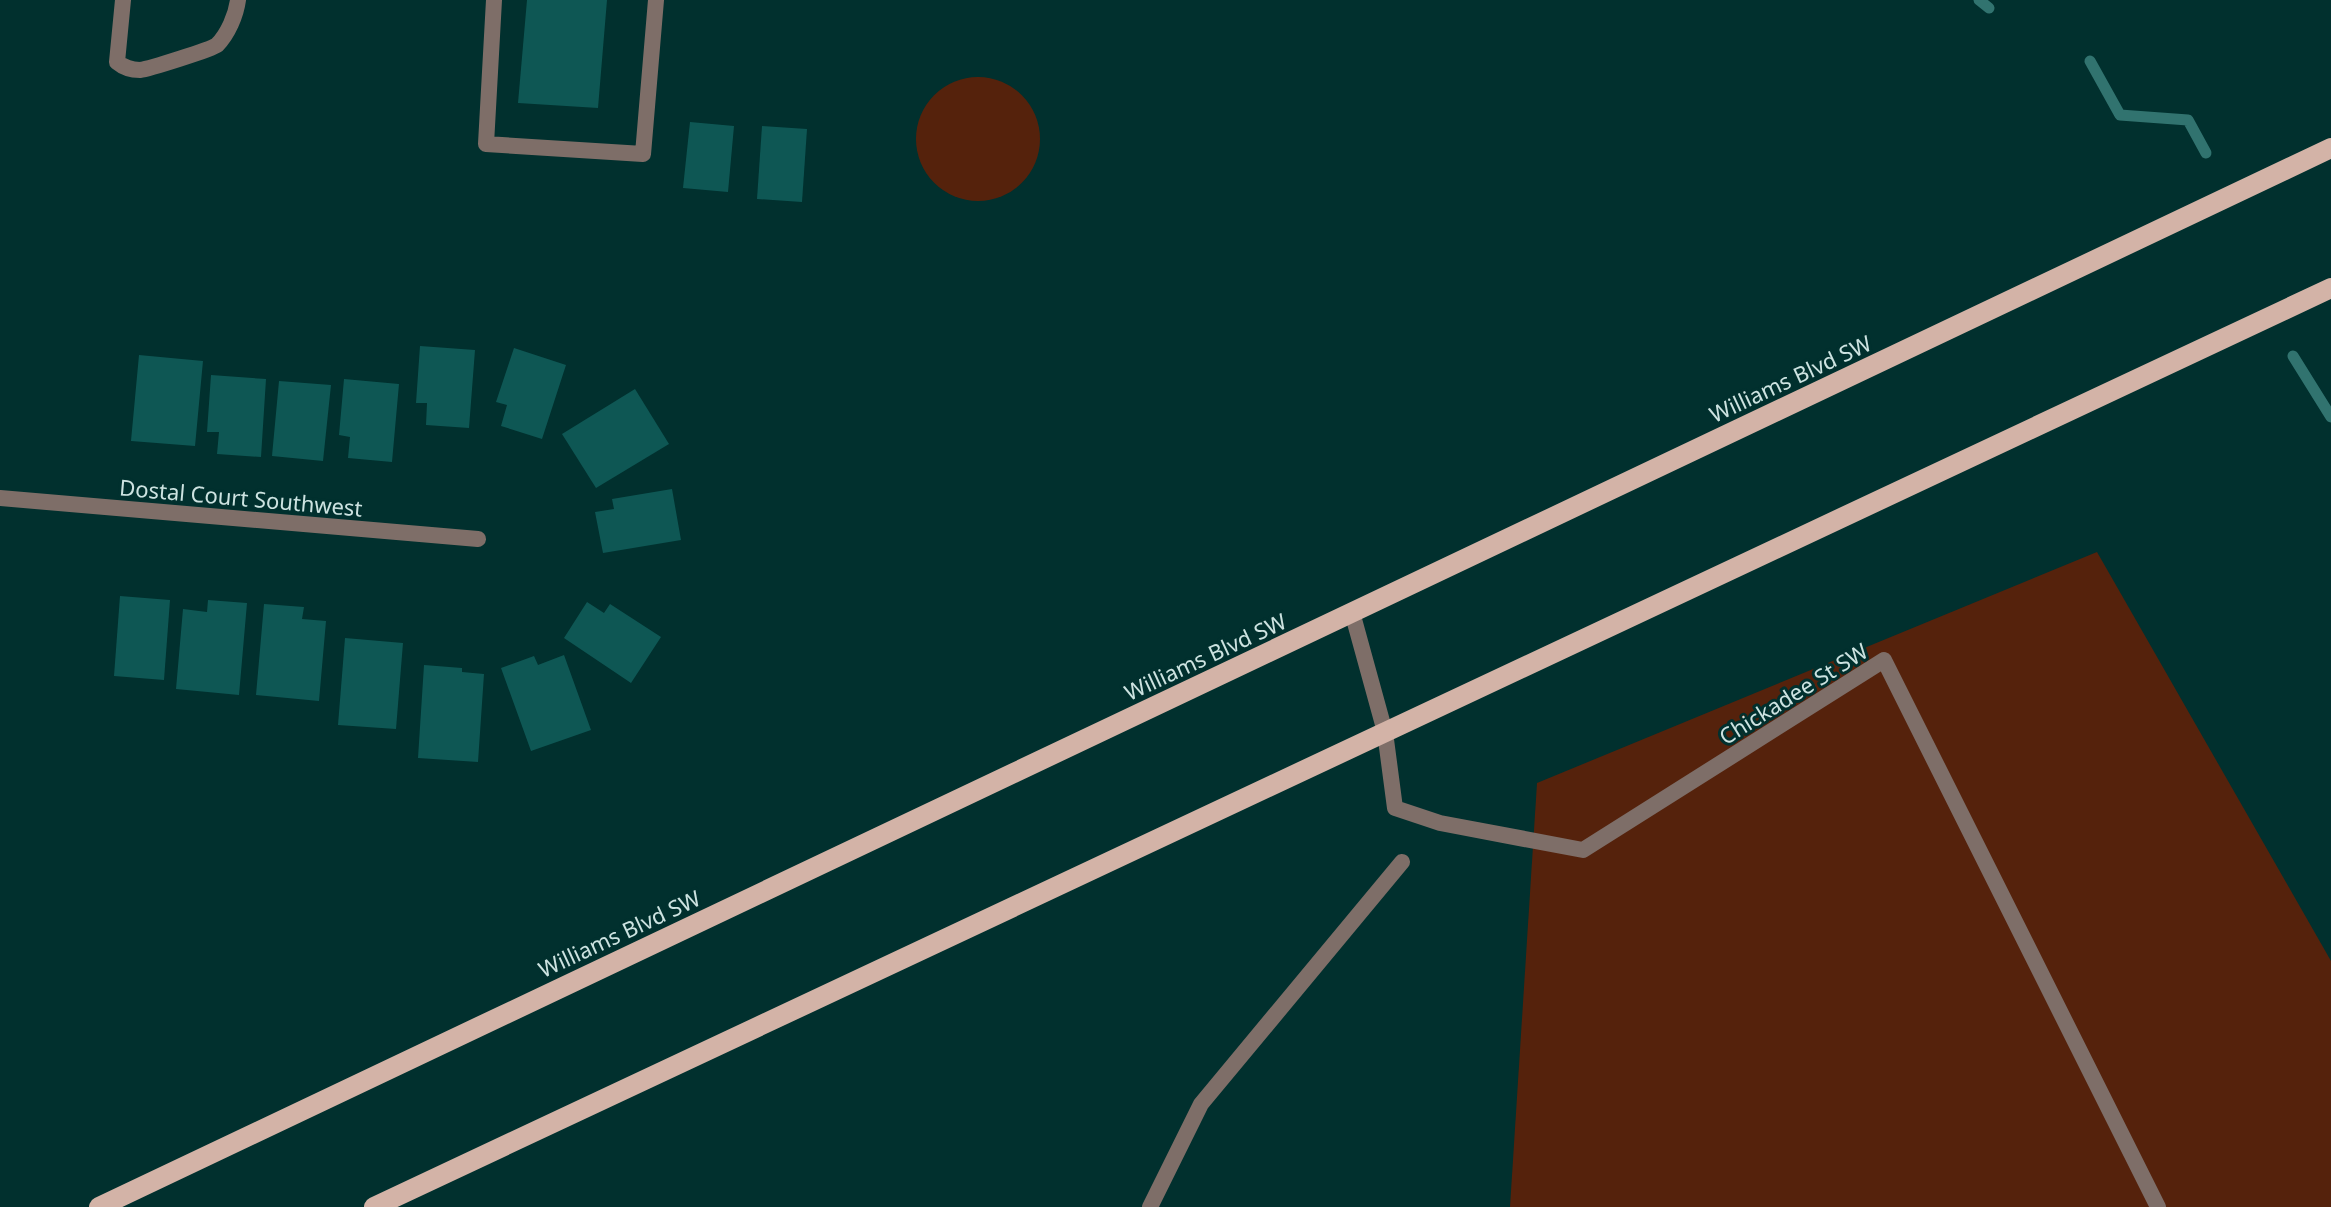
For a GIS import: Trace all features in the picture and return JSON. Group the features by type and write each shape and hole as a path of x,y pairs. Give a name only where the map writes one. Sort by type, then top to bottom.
{"main road":[{"name":"Williams Blvd SW","path":"99,1207 2331,148"},
{"path":"374,1207 2331,288"}],"street":[{"path":"123,0 117,62 123,67 140,70 215,47 227,31 238,0"},
{"path":"494,0 486,144 643,154 656,0"},
{"name":"Dostal Court Southwest","path":"0,498 478,539"},
{"name":"Chickadee St SW","path":"1352,612 1385,732 1395,808 1440,823 1583,850 1884,660 2158,1207"},
{"path":"1150,1207 1201,1104 1402,862"}],"shaded area":[{"path":"978,77 1002,82 1022,95 1035,115 1040,139 1035,163 1022,183 1002,196 978,201 954,196 934,183 921,163 916,139 921,115 934,95 954,82"},
{"path":"2097,552 2331,961 2331,1207 1510,1207 1537,783"}],"building":[{"path":"527,0 607,0 598,108 518,103"},
{"path":"690,122 734,126 728,192 683,188"},
{"path":"762,126 807,129 802,202 757,199"},
{"path":"420,346 475,350 469,428 426,425 427,403 416,403"},
{"path":"514,348 566,365 542,439 501,426 507,405 496,402"},
{"path":"139,355 203,361 195,446 131,441"},
{"path":"211,375 266,379 261,457 217,454 219,432 207,432"},
{"path":"344,379 399,384 392,462 348,458 350,437 339,435"},
{"path":"279,381 331,385 323,461 272,456"},
{"path":"635,389 669,444 596,488 562,434"},
{"path":"672,489 681,540 603,553 595,512 614,509 612,499"},
{"path":"120,596 170,600 164,680 114,676"},
{"path":"208,600 247,603 239,695 176,689 183,609 207,612"},
{"path":"587,602 604,613 610,604 661,637 631,683 564,638"},
{"path":"264,604 304,607 302,619 326,621 319,701 256,695"},
{"path":"345,638 403,643 396,729 338,725"},
{"path":"564,655 591,730 531,751 501,668 534,656 538,665"},
{"path":"424,665 462,668 462,672 484,674 478,762 418,758"}],"waterway":[{"path":"1979,0 1989,8"},
{"path":"2090,61 2120,115 2188,120 2206,153"},
{"path":"2293,356 2331,417"}]}
